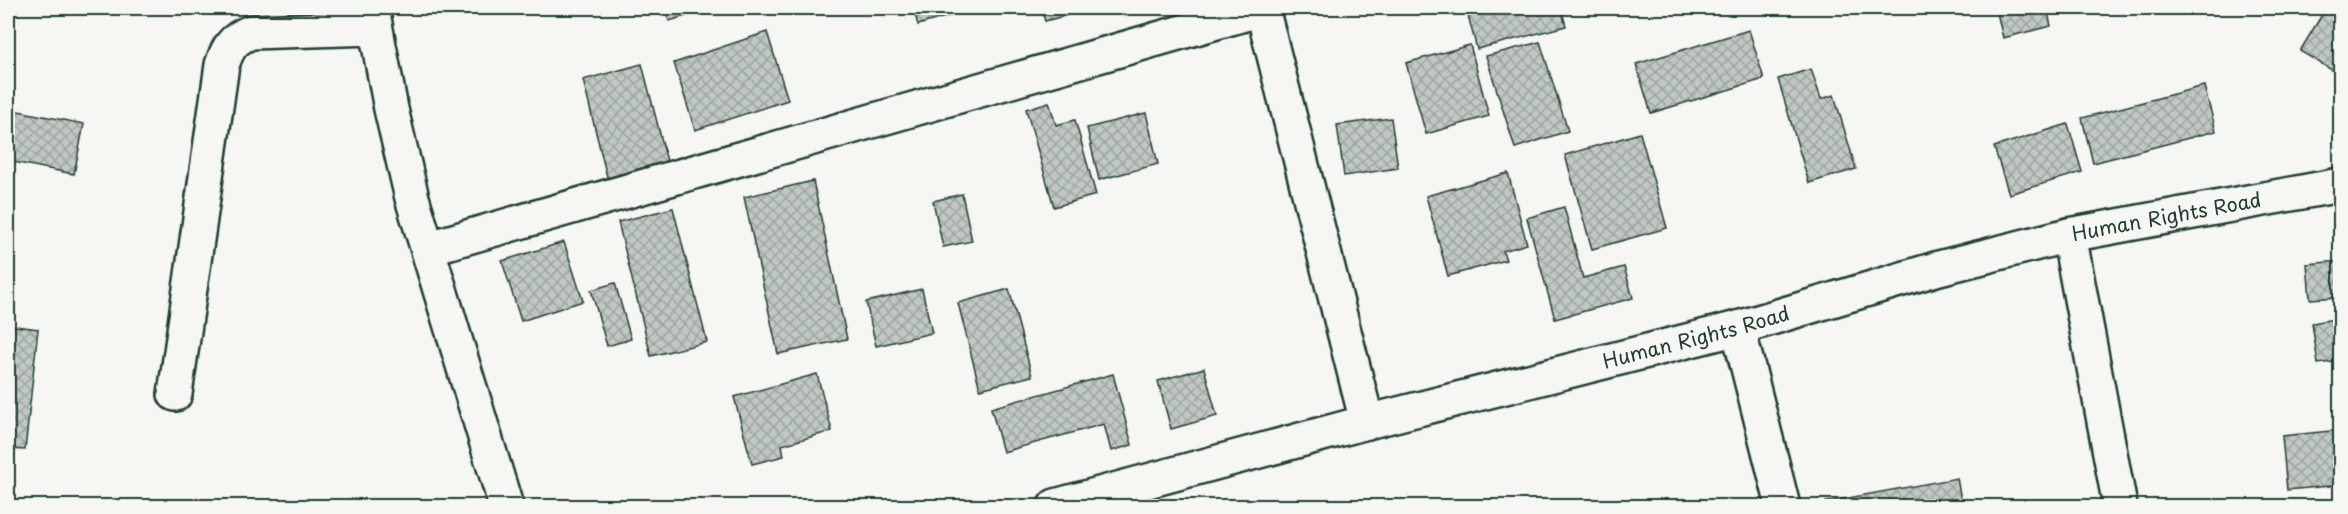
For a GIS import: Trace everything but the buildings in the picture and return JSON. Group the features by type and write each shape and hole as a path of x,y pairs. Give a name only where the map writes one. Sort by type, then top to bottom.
{"street":[{"path":"429,248 1262,8 1367,422"},
{"path":"175,394 222,65 228,50 236,38 250,32 373,18 412,198 506,507"},
{"name":"Human Rights Road","path":"1055,507 1367,422 1737,328 1939,268 2069,235 2340,185"},
{"path":"2069,235 2120,507"},
{"path":"1737,328 1783,507"}]}
